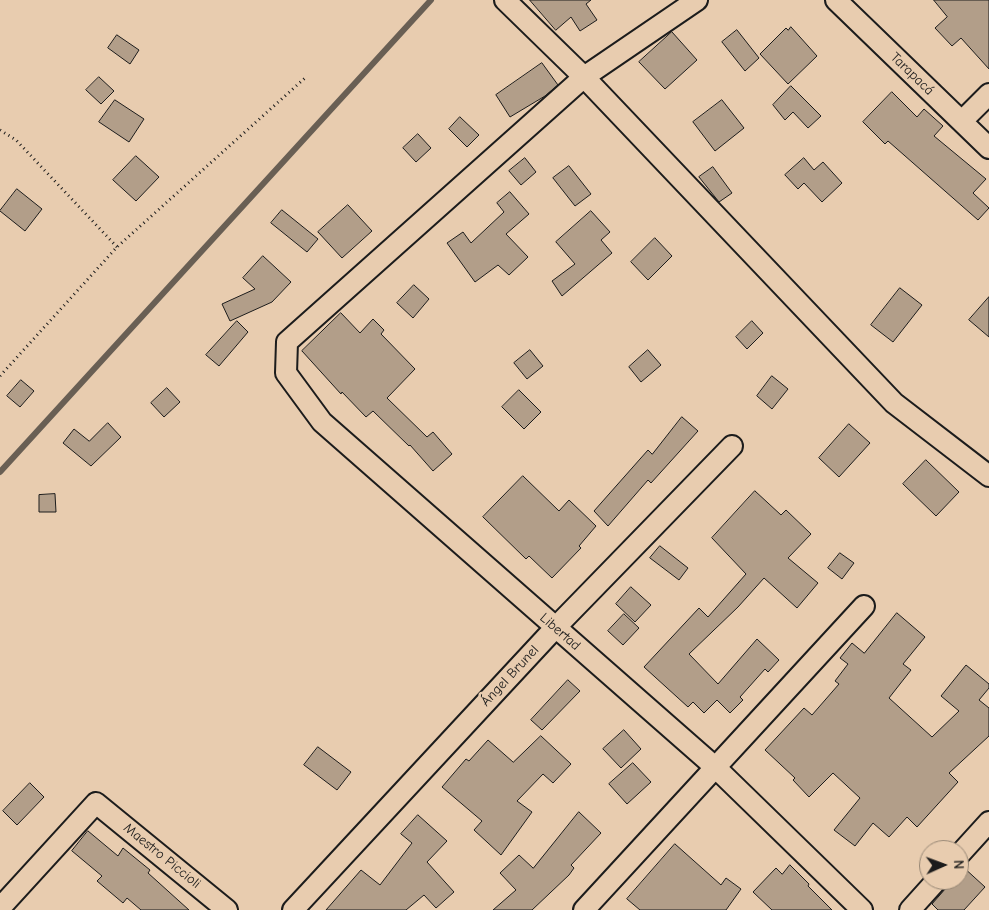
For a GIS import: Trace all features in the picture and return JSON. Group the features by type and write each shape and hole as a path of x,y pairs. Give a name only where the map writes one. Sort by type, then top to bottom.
{"street":[{"path":"505,0 584,78 894,403 989,476"},
{"path":"584,78 697,0"},
{"name":"Tarapacá","path":"836,0 989,148"},
{"name":"Libertad","path":"584,78 286,342 286,374 322,422 716,767 862,910"},
{"path":"962,121 989,94"},
{"name":"Ángel Brunel","path":"293,910 555,628 732,446"},
{"path":"584,910 864,606"},
{"name":"Maestro Piccioli","path":"0,908 96,803 227,910"},
{"path":"969,844 989,822"},
{"path":"910,910 928,890"}],"path":[{"path":"0,376 117,247 305,78"},
{"path":"0,130 16,140 117,247"}],"building":[{"path":"530,0 591,0 586,4 597,20 580,31 571,17 556,30"},
{"path":"934,0 989,0 989,69 961,38 952,46 935,28 947,17"},
{"path":"791,27 817,56 788,84 760,54 786,28 788,30"},
{"path":"737,30 759,58 745,71 722,42"},
{"path":"672,32 697,60 665,89 639,62"},
{"path":"117,35 139,50 130,64 108,48"},
{"path":"542,63 558,85 545,96 510,117 496,95"},
{"path":"99,77 114,91 101,104 86,90"},
{"path":"791,86 821,116 808,128 793,112 785,120 773,105"},
{"path":"892,92 917,117 924,109 943,126 934,136 986,179 973,193 989,208 978,220 888,141 885,144 863,122"},
{"path":"115,100 144,119 129,142 99,122"},
{"path":"722,100 744,128 715,151 693,122"},
{"path":"460,117 479,135 467,147 449,129"},
{"path":"418,134 431,148 416,162 403,148"},
{"path":"136,156 159,177 136,201 113,180"},
{"path":"525,158 536,172 521,185 509,171"},
{"path":"804,158 814,170 823,162 842,183 822,202 804,183 798,189 785,175"},
{"path":"569,166 591,194 575,206 553,178"},
{"path":"713,167 732,193 719,202 699,177"},
{"path":"17,189 42,209 25,231 0,211"},
{"path":"510,192 529,214 506,234 528,257 509,275 498,265 475,282 447,243 463,232 471,243 504,212 497,203"},
{"path":"348,205 372,231 342,258 318,232"},
{"path":"282,210 318,239 307,252 271,223"},
{"path":"591,211 610,232 601,240 612,253 562,296 552,281 575,264 556,242"},
{"path":"655,238 672,256 648,280 631,262"},
{"path":"263,256 291,282 272,302 230,321 222,304 255,289 243,278"},
{"path":"414,285 429,299 413,318 397,303"},
{"path":"900,288 922,305 893,342 871,325"},
{"path":"989,297 989,337 969,320"},
{"path":"341,313 360,333 373,319 384,330 381,334 415,369 387,398 427,437 433,432 452,454 433,471 410,445 373,411 366,417 342,392 341,394 302,351"},
{"path":"237,321 248,332 219,366 206,355"},
{"path":"752,321 763,333 747,349 736,337"},
{"path":"530,350 543,366 527,379 514,363"},
{"path":"648,350 661,365 641,382 629,367"},
{"path":"772,376 788,389 772,409 757,396"},
{"path":"21,380 34,391 20,407 7,396"},
{"path":"167,388 180,402 164,417 151,403"},
{"path":"519,390 541,412 524,429 502,407"},
{"path":"682,417 698,431 651,483 648,480 608,526 594,511 648,450 652,454"},
{"path":"108,423 121,437 91,466 63,443 74,429 89,441"},
{"path":"849,424 870,443 839,477 819,458"},
{"path":"926,460 959,492 936,516 903,484"},
{"path":"523,476 559,511 569,500 596,526 579,546 581,548 552,578 529,556 526,559 483,517"},
{"path":"755,491 781,515 786,510 811,534 788,558 818,583 797,608 764,578 738,607 689,654 718,684 757,639 779,660 768,672 765,669 740,697 743,700 730,713 717,700 704,713 693,702 688,707 644,667 699,608 708,617 746,574 712,538"},
{"path":"55,494 56,512 39,512 39,495"},
{"path":"660,546 688,568 679,580 650,558"},
{"path":"840,553 854,563 842,579 828,568"},
{"path":"631,587 651,605 635,622 616,604"},
{"path":"897,613 925,637 903,664 911,670 889,698 932,737 959,711 941,696 966,665 989,684 989,688 979,700 989,708 989,736 949,773 958,782 917,827 907,817 889,837 873,823 855,846 834,830 860,798 833,773 809,797 793,780 795,778 765,750 804,708 812,715 839,684 835,681 848,664 840,658 852,643 864,653"},
{"path":"624,614 639,628 623,645 608,631"},
{"path":"568,680 580,691 542,730 531,720"},
{"path":"624,730 641,749 621,768 603,749"},
{"path":"541,736 571,764 553,783 543,774 517,801 532,812 501,855 474,830 482,821 442,787 466,759 469,761 488,740 513,762"},
{"path":"318,747 351,772 337,790 304,765"},
{"path":"633,763 651,782 627,804 609,784"},
{"path":"30,783 44,797 17,825 3,811"},
{"path":"579,812 601,833 571,865 574,868 569,875 532,910 493,910 516,890 500,873 519,855 533,868"},
{"path":"418,815 447,841 427,862 454,892 436,908 424,895 406,910 326,910 361,870 380,885 412,843 401,834"},
{"path":"88,831 118,856 123,848 150,870 148,873 189,910 141,910 127,898 123,903 97,881 102,876 72,851"},
{"path":"675,844 721,885 726,878 741,889 726,910 640,910 627,899"},
{"path":"790,865 832,910 772,910 753,892 776,868 782,874"},
{"path":"969,872 985,887 964,910 938,910 932,904 944,890 969,890"}],"waterway":[{"path":"0,472 431,0"}]}
